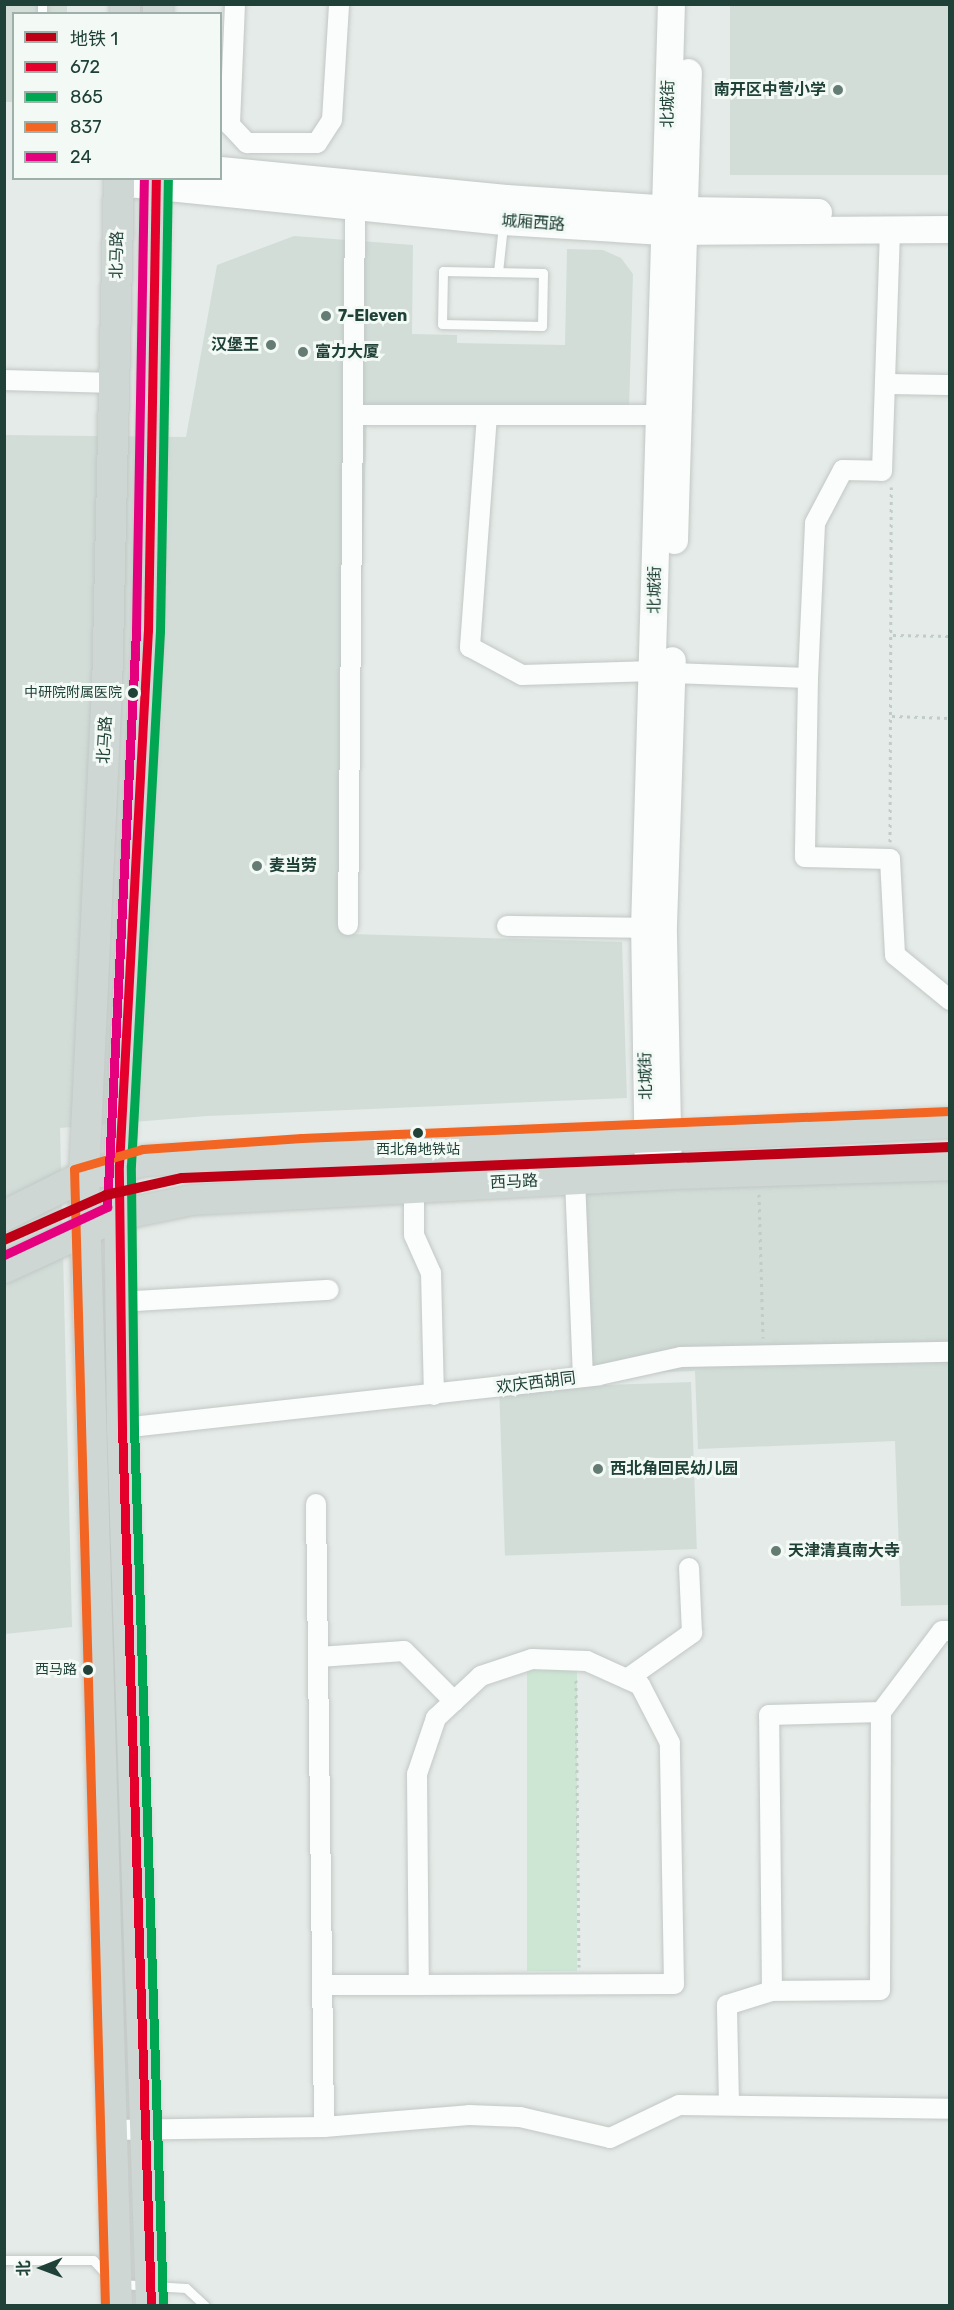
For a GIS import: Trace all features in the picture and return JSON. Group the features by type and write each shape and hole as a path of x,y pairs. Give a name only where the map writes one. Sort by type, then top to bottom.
{"main road":[{"name":"北马路","path":"116,2295 84,1176 107,693 119,180"},
{"path":"151,2295 122,1428 119,1165 148,630 156,181"},
{"path":"4,1216 84,1176 119,1165 314,1149 950,1123"},
{"name":"西马路","path":"4,1268 119,1215 192,1200 658,1175 950,1166"}],"street":[{"path":"235,4 230,125 247,143 317,143 332,120 339,4"},
{"name":"北城街","path":"658,1175 644,928 663,672 674,220 671,4"},
{"name":"北城街","path":"657,1135 663,925 663,672 657,416 690,4"},
{"name":"城厢西路","path":"222,170 504,210"},
{"name":"城厢西路","path":"119,180 156,181 355,204 890,230 950,229"},
{"path":"348,925 355,204"},
{"name":"城厢西路","path":"674,220 950,211"},
{"path":"890,230 882,471 843,470 815,523 808,678 806,857 890,859 895,955 950,1000"},
{"path":"4,380 115,383"},
{"path":"885,384 950,385"},
{"path":"352,415 657,416"},
{"path":"487,415 470,647 522,675 663,672 808,678"},
{"path":"507,926 644,928"},
{"path":"575,1179 583,1377"},
{"path":"414,1188 414,1234 431,1273 434,1395"},
{"path":"119,1302 329,1290"},
{"name":"欢庆西胡同","path":"122,1428 583,1377 681,1357 950,1352"},
{"path":"316,1504 320,1657 324,2127"},
{"path":"627,1679 692,1633 689,1568"},
{"path":"729,2104 727,2005 772,1990 880,1990 881,1712 942,1631 950,1631"},
{"path":"320,1657 404,1651 454,1701"},
{"path":"324,1984 419,1985 674,1984 669,1743 640,1685 576,1660 532,1659 481,1676 436,1718 417,1774 419,1985"},
{"path":"772,1990 769,1715 881,1712"},
{"path":"110,2130 324,2127 469,2115 519,2117 610,2138 680,2105 950,2109"}],"lane":[{"path":"498,272 504,210"},
{"path":"443,271 498,272 543,273 542,326 442,324 443,271"},
{"path":"4,2260 93,2260 116,2295 151,2295 186,2288 205,2306"}],"path":[{"path":"882,471 895,494 890,859"},
{"path":"893,634 950,636"},
{"path":"892,716 950,718"},
{"path":"758,1172 764,1356"},
{"path":"576,1660 579,1984"}],"shaded area":[{"path":"5,5 67,5 67,12 12,12 12,102 5,102"},
{"name":"南开区中营小学","path":"730,5 949,5 949,175 730,175"},
{"path":"294,236 413,245 412,334 457,335 457,343 565,345 567,249 603,250 621,258 633,274 629,409 367,412 352,934 622,942 627,1098 207,1116 60,1128 72,1627 5,1634 4,435 186,437 217,265"},
{"path":"949,1179 949,1605 901,1606 895,1441 698,1449 695,1371 588,1375 581,1193"},
{"name":"西北角回民幼儿园","path":"691,1382 697,1549 505,1556 499,1389"}],"green space":[{"path":"527,1670 577,1670 577,1971 527,1971"}],"metro line":[{"name":"1","path":"4,1240 106,1195 182,1178 950,1147"}],"transit line":[{"name":"24","path":"4,1255 107,1207 136,630 144,180"},
{"name":"672","path":"151,2306 122,1428 119,1165 148,630 156,180"},
{"name":"865","path":"163,2306 134,1428 131,1165 160,631 168,180"},
{"name":"837","path":"105,2306 74,1169 143,1149 302,1138 949,1111"}],"place":[{"name":"南开区中营小学","path":"838,90"},
{"name":"7-Eleven","path":"326,316"},
{"name":"汉堡王","path":"271,345"},
{"name":"富力大厦","path":"303,352"},
{"name":"中研院附属医院","path":"133,693"},
{"name":"麦当劳","path":"257,866"},
{"name":"西北角地铁站","path":"418,1133"},
{"name":"西北角回民幼儿园","path":"598,1469"},
{"name":"天津清真南大寺","path":"776,1551"},
{"name":"西马路","path":"88,1670"}]}
